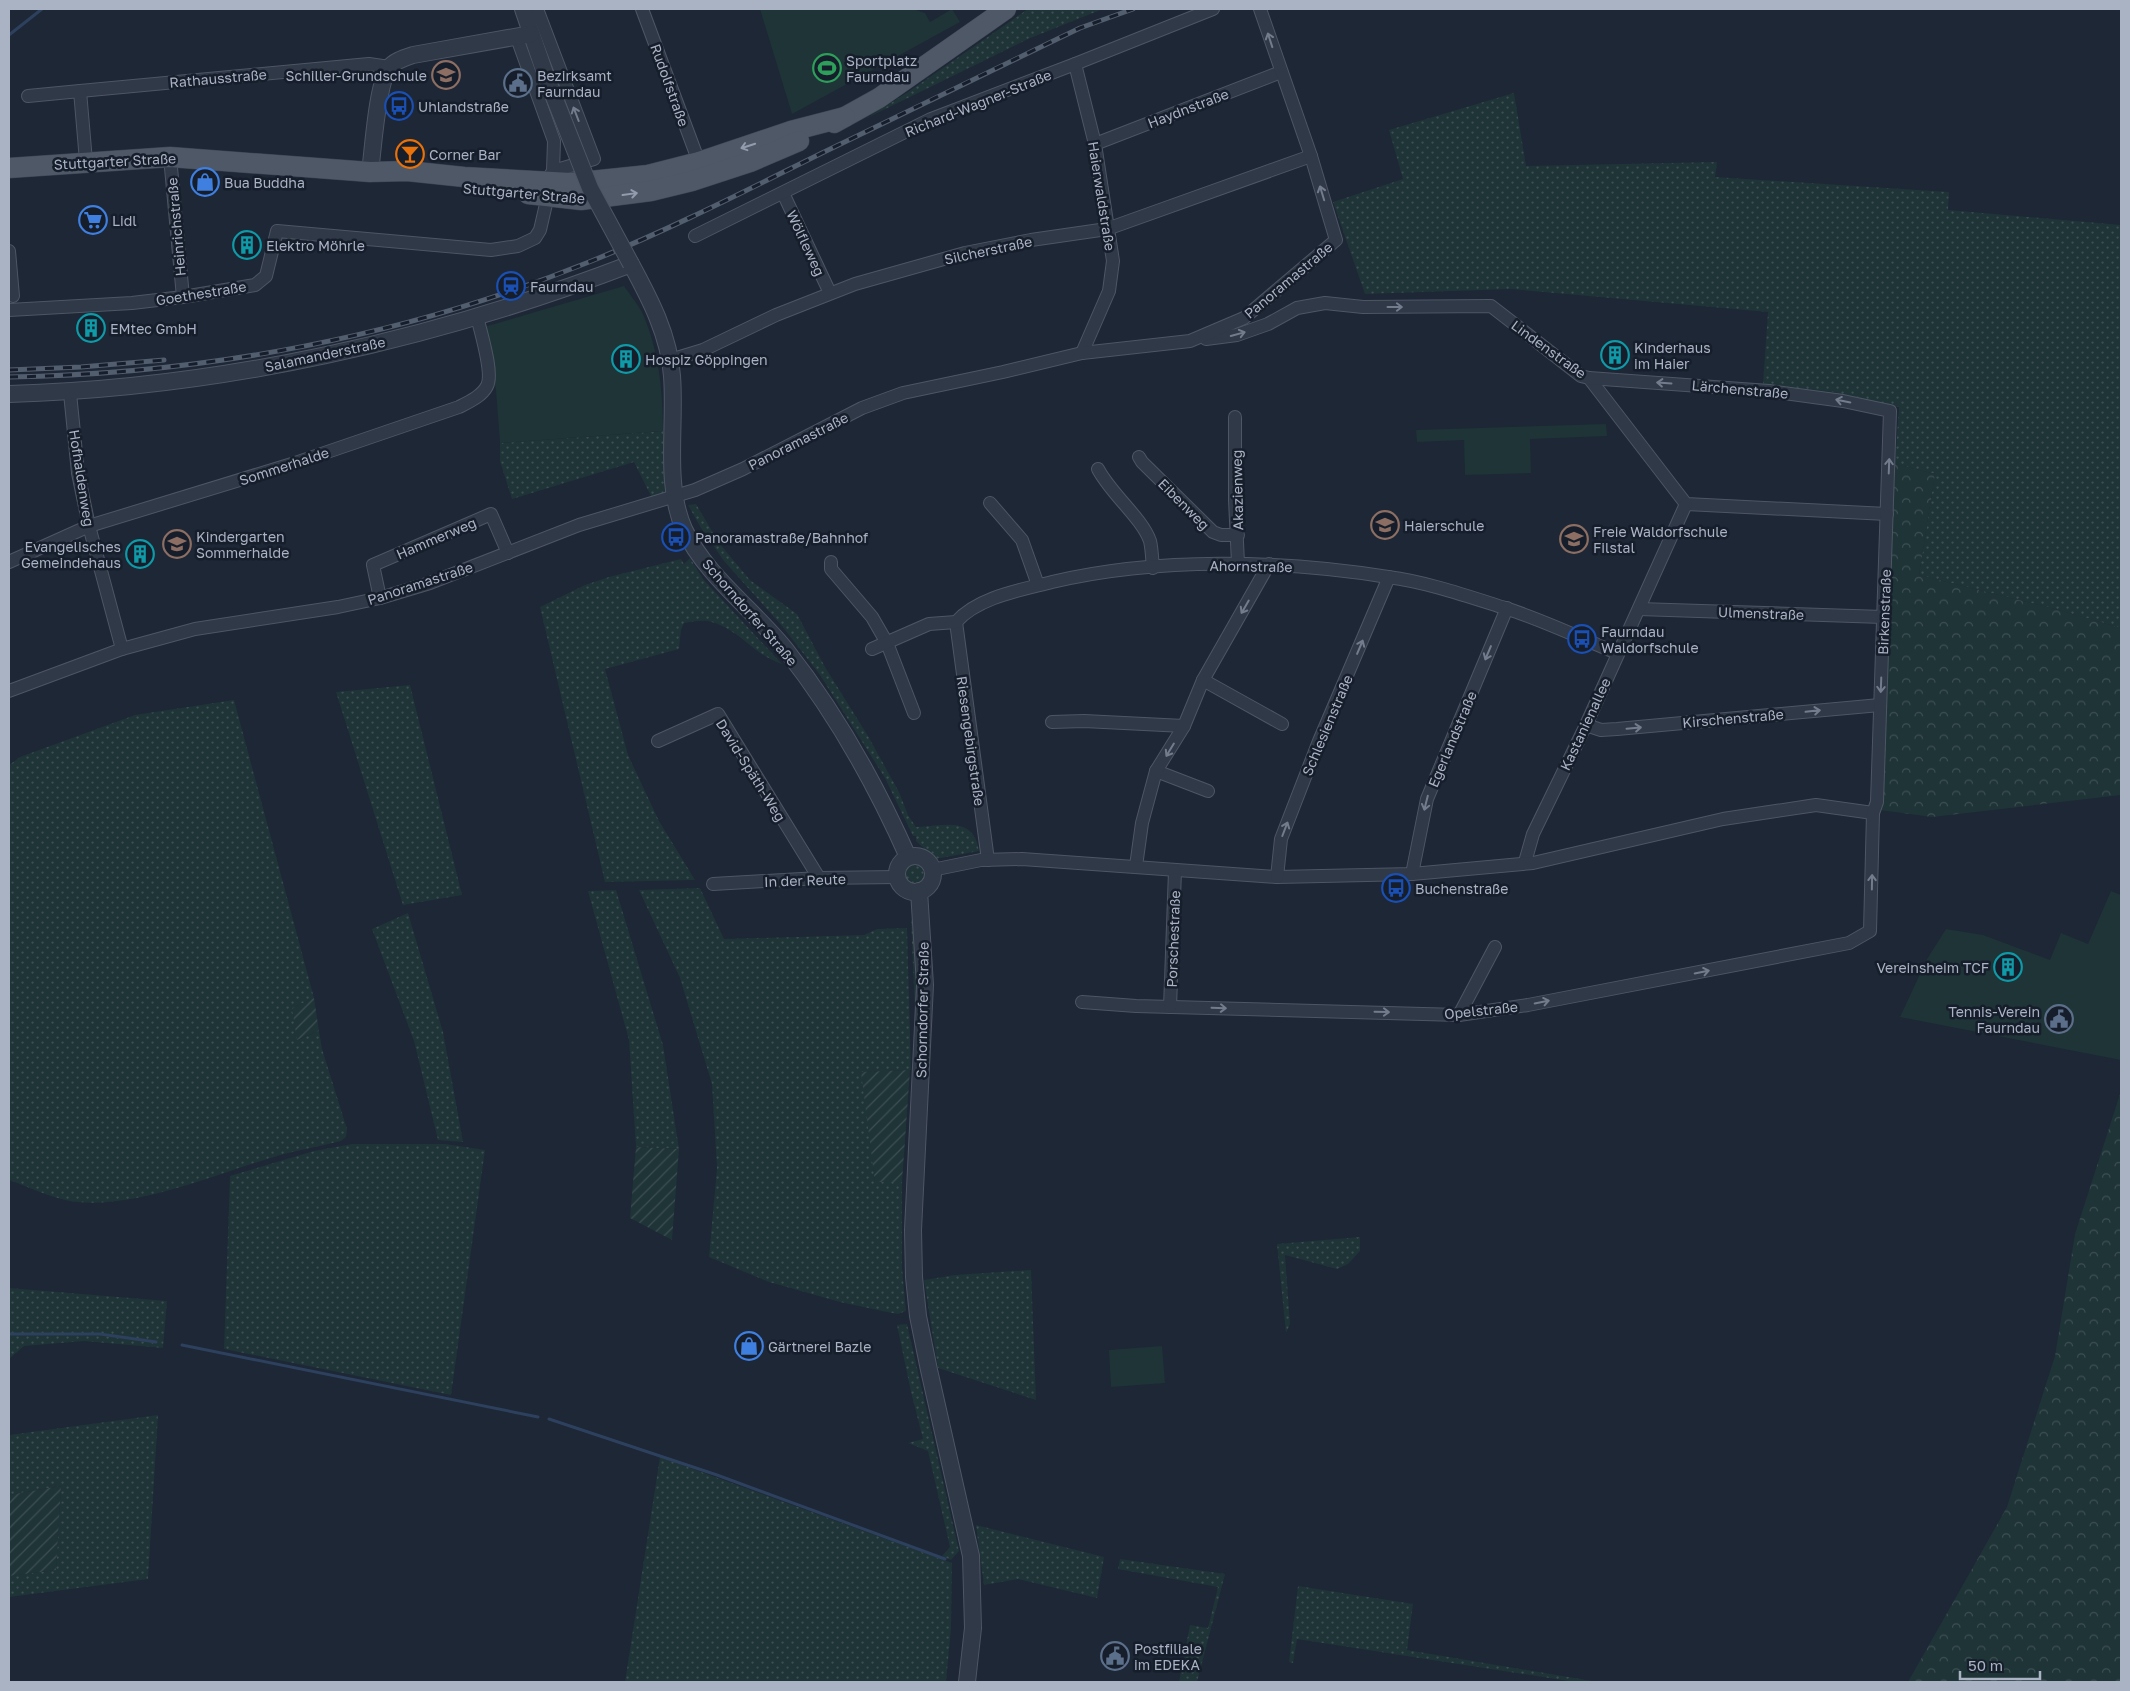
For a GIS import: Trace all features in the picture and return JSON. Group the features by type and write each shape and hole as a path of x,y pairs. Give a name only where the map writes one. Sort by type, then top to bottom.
{"main road":[{"name":"Stuttgarter Straße","path":"549,183 581,200 613,197 651,192 750,162 797,142 879,98 1006,9"},
{"name":"Stuttgarter Straße","path":"9,168 86,161 170,157 370,172 410,183 572,183 639,176 696,156 845,117"}],"street":[{"name":"Schorndorfer Straße","path":"523,9 524,36 548,79 590,188 651,301 665,340 677,359 673,416 674,495 684,528 700,555 785,649 818,694 886,807 908,857"},
{"path":"537,9 594,159 549,183"},
{"name":"Rudolfstraße","path":"642,9 696,156"},
{"name":"Richard-Wagner-Straße","path":"695,236 931,119 1213,9"},
{"name":"Panoramastraße","path":"9,691 122,649 195,629 338,607 380,598 430,583 579,525 716,482 862,408 903,393 1082,353 1190,341 1244,318 1336,240 1311,156 1260,9"},
{"path":"370,172 380,97 384,76 389,67 401,59 413,55 524,36 538,96 554,141 549,183"},
{"name":"Rathausstraße","path":"28,96 368,64 389,67"},
{"name":"Haierwaldstraße","path":"1075,64 1095,144 1113,261 1108,291 1082,353"},
{"name":"Haydnstraße","path":"1095,144 1281,72"},
{"path":"80,91 86,161"},
{"name":"Silcherstraße","path":"677,359 697,352 830,292 911,267 965,253 1031,240 1107,229 1311,156"},
{"name":"Heinrichstraße","path":"170,157 182,297"},
{"name":"Goethestraße","path":"9,310 83,306 182,297 255,285 266,276 277,231 491,250 518,246 535,238 540,230 549,183"},
{"name":"Wölfleweg","path":"783,194 830,292"},
{"path":"9,251 12,296"},
{"name":"Salamanderstraße","path":"9,394 70,393 129,388 276,365 366,345 476,316 631,264"},
{"name":"Lindenstraße","path":"1190,341 1237,335 1268,324 1297,308 1325,303 1363,307 1491,306 1581,376 1589,378 1686,504"},
{"name":"Sommerhalde","path":"9,562 89,526 295,464 460,407 476,398 488,386 488,365 476,316"},
{"name":"Lärchenstraße","path":"1589,378 1769,390 1844,401 1890,411"},
{"name":"Hofhaldenweg","path":"70,393 78,473 89,526 122,649"},
{"name":"Birkenstraße","path":"1870,931 1873,813 1877,802 1890,411"},
{"name":"Akazienweg","path":"1235,418 1235,500 1238,564"},
{"name":"Eibenweg","path":"1139,457 1212,532 1220,535 1238,535"},
{"path":"1098,469 1106,484 1145,531 1150,542 1153,568"},
{"path":"990,503 1022,540 1038,586"},
{"path":"1686,504 1887,514"},
{"name":"Kastanienallee","path":"1526,862 1533,834 1586,725 1686,504"},
{"name":"Hammerweg","path":"380,598 373,565 491,514 508,553"},
{"path":"831,562 831,569 872,617 887,642 914,713"},
{"path":"1136,866 1142,822 1156,771 1184,726 1203,680 1269,564"},
{"name":"Ahornstraße","path":"956,622 963,614 1006,594 1105,571 1269,564 1389,577 1507,608 1617,653"},
{"name":"Schlesienstraße","path":"1277,877 1281,839 1319,741 1389,577"},
{"name":"Egerlandstraße","path":"1412,874 1426,799 1507,608"},
{"name":"Ulmenstraße","path":"1639,609 1883,617"},
{"path":"872,649 929,624 956,622"},
{"name":"Riesengebirgstraße","path":"956,622 988,860"},
{"path":"1203,680 1282,724"},
{"name":"Kirschenstraße","path":"1586,725 1601,730 1617,729 1880,705"},
{"name":"David-Späth-Weg","path":"658,741 718,714 819,878"},
{"path":"1052,722 1084,721 1184,726"},
{"path":"1156,771 1208,791"},
{"path":"932,870 988,860 1022,859 1277,877 1412,874 1545,860 1723,819 1816,806 1873,813"},
{"path":"919,856 925,859 932,870 929,884 918,891 903,887 897,877 899,865 908,857 919,856"},
{"name":"Porschestraße","path":"1170,1007 1175,871"},
{"name":"In der Reute","path":"713,884 819,878 897,877"},
{"name":"Schorndorfer Straße","path":"918,891 925,985 913,1230 914,1277 918,1316 929,1370 971,1556 973,1628 968,1682"},
{"name":"Opelstraße","path":"1082,1002 1170,1007 1460,1014 1528,1005 1848,944 1870,931"},
{"path":"1460,1014 1495,947"}],"green space":[{"name":"Sportplatz Faurndau","path":"760,9 913,9 925,13 930,22 952,9 960,22 792,114"},
{"path":"1028,9 1103,9 1028,39 867,118 908,92"},
{"path":"1514,93 1526,166 1717,162 1715,177 1949,192 1948,210 2121,225 2121,628 2055,609 1919,575 1935,474 1895,464 1899,407 1833,392 1763,384 1768,312 1511,289 1365,294 1333,202 1403,179 1389,130"},
{"path":"624,286 638,305 648,326 659,371 663,431 500,443 496,390 484,327"},
{"path":"1606,424 1607,436 1530,439 1531,473 1465,475 1464,440 1417,442 1416,430"},
{"path":"663,431 665,496 652,498 634,462 512,499 500,461 500,443"},
{"path":"1895,464 1935,474 1919,575 2055,609 2121,628 2121,795 1932,817 1880,810 1887,612"},
{"path":"696,504 719,543 750,580 797,614 825,667 868,736 916,827 956,825 964,827 971,832 976,840 979,851 935,859 916,841 916,836 913,836 885,778 820,675 782,626 724,561 701,528 688,505"},
{"path":"690,558 703,579 782,664 772,660 729,629 719,624 702,621 684,623 681,630 679,649 605,669 628,755 659,821 695,880 605,882 540,607 585,585 609,577 681,559 684,564"},
{"path":"410,685 462,895 403,905 336,692"},
{"path":"234,700 314,998 292,1008 298,1040 319,1031 322,1049 347,1129 346,1137 341,1141 282,1155 173,1189 120,1201 94,1203 70,1201 9,1180 9,765 20,757 135,715"},
{"path":"914,864 921,867 924,874 921,881 914,884 907,881 904,874 907,867"},
{"path":"700,888 724,939 864,935 877,929 907,928 911,1070 862,1072 875,1182 902,1182 902,1268 906,1311 898,1314 840,1302 769,1282 709,1257 717,1168 712,1084 680,978 639,890"},
{"path":"616,890 663,1045 679,1149 636,1147 629,1040 588,891"},
{"path":"2111,891 2121,895 2121,1060 1900,1017 1927,959 1946,929 1983,935 2050,960 2061,933 2088,944"},
{"path":"408,913 443,1032 463,1142 438,1140 414,1041 372,929"},
{"path":"911,920 914,920 917,940 918,1016 915,1012"},
{"path":"314,998 319,1031 297,1040 292,1008"},
{"path":"910,1070 902,1182 875,1182 861,1072"},
{"path":"2121,1091 2121,1682 1908,1682 2007,1507 2055,1356 2075,1234"},
{"path":"352,1144 445,1144 485,1150 451,1395 224,1349 230,1176 314,1151"},
{"path":"636,1147 679,1149 672,1240 630,1218"},
{"path":"1360,1237 1360,1251 1348,1264 1337,1269 1285,1255 1290,1324 1286,1333 1277,1244"},
{"path":"1031,1270 1036,1400 938,1368 924,1280 955,1275"},
{"path":"9,1288 167,1301 163,1348 84,1341 24,1346 9,1359"},
{"path":"907,1324 959,1551 951,1560 942,1556 950,1547 928,1451 908,1443 923,1439 897,1325"},
{"path":"1162,1346 1165,1383 1111,1387 1109,1350"},
{"path":"158,1415 148,1579 9,1597 9,1576 56,1570 61,1486 9,1495 9,1435"},
{"path":"660,1457 952,1563 951,1628 946,1682 625,1682"},
{"path":"61,1486 56,1570 9,1576 9,1495"},
{"path":"976,1525 1104,1557 1097,1598 1018,1579 984,1585"},
{"path":"1120,1559 1225,1574 1197,1682 1179,1682 1190,1625 1208,1628 1218,1587 1118,1569"},
{"path":"1298,1586 1413,1604 1407,1650 1598,1682 1575,1682 1297,1639 1293,1663 1289,1662"}],"waterway":[{"path":"9,35 42,9"},
{"path":"9,1334 100,1334 156,1342"},
{"path":"182,1345 538,1417"},
{"path":"549,1419 717,1475 945,1559"}],"railway":[{"path":"9,377 83,374 231,359 377,330 449,311 589,262 648,237 1080,28 1133,9"},
{"path":"9,370 81,367 164,360"}],"place":[{"name":"Sportplatz Faurndau","path":"827,68"},
{"name":"Schiller-Grundschule","path":"446,75"},
{"name":"Bezirksamt Faurndau","path":"518,83"},
{"name":"Uhlandstraße","path":"399,106"},
{"name":"Corner Bar","path":"410,154"},
{"name":"Bua Buddha","path":"205,182"},
{"name":"Lidl","path":"93,220"},
{"name":"Elektro Möhrle","path":"247,245"},
{"name":"Faurndau","path":"511,286"},
{"name":"EMtec GmbH","path":"91,328"},
{"name":"Kinderhaus im Haier","path":"1615,355"},
{"name":"Hospiz Göppingen","path":"626,359"},
{"name":"Haierschule","path":"1385,525"},
{"name":"Panoramastraße/Bahnhof","path":"676,537"},
{"name":"Freie Waldorfschule Filstal","path":"1574,539"},
{"name":"Kindergarten Sommerhalde","path":"177,544"},
{"name":"Evangelisches Gemeindehaus","path":"140,554"},
{"name":"Faurndau Waldorfschule","path":"1582,639"},
{"name":"Buchenstraße","path":"1396,888"},
{"name":"Vereinsheim TCF","path":"2008,967"},
{"name":"Tennis-Verein Faurndau","path":"2059,1019"},
{"name":"Gärtnerei Bazle","path":"749,1346"},
{"name":"Postfiliale im EDEKA","path":"1115,1656"}]}
